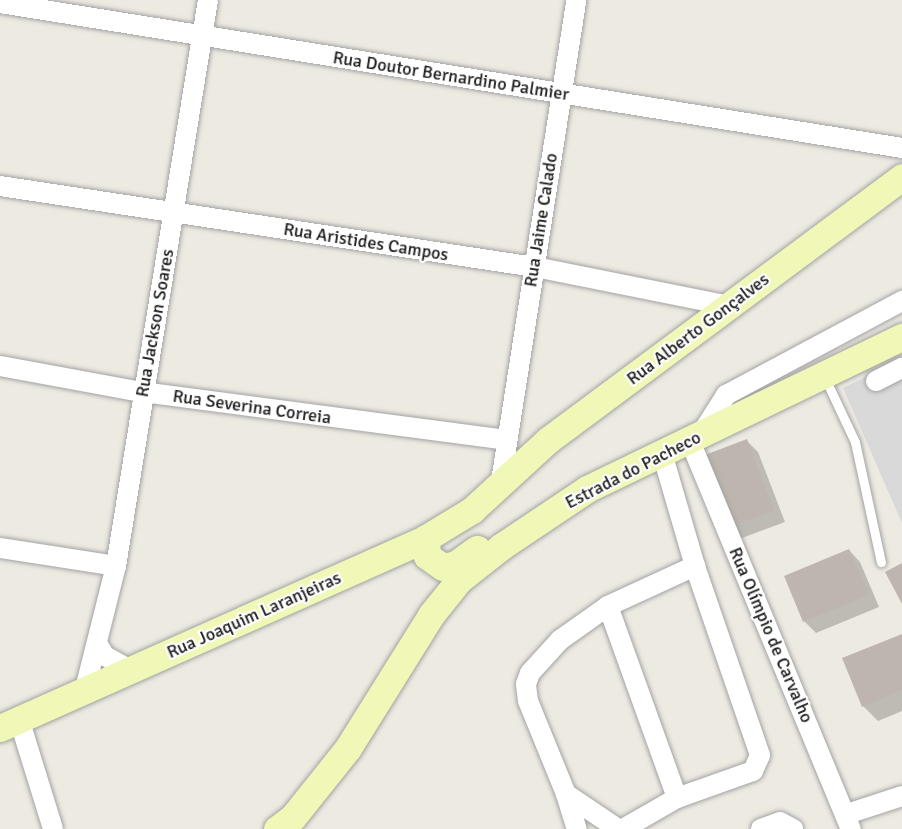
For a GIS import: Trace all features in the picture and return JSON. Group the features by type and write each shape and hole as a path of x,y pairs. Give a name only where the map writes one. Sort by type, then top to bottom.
{"main road":[{"name":"Rua Alberto Gonçalves","path":"500,488 548,440 902,177"},
{"name":"Estrada do Pacheco","path":"277,829 293,817 348,748 430,615 459,580 524,528 587,489 902,337"},
{"name":"Rua Joaquim Laranjeiras","path":"9,723 426,538 500,488"},
{"path":"426,538 425,551 431,561 450,566 498,535 524,528"},
{"path":"397,551 431,576 435,597 430,615"}],"street":[{"name":"Rua Jackson Soares","path":"85,689 98,645 116,566 142,392 175,213 208,0"},
{"name":"Rua Jaime Calado","path":"500,488 576,0"},
{"name":"Rua Doutor Bernardino Palmier","path":"0,3 902,148"},
{"name":"Rua Aristides Campos","path":"0,186 535,267 730,306"},
{"path":"695,438 726,395 902,301"},
{"path":"810,350 823,375"},
{"name":"Rua Severina Correia","path":"0,366 142,392 506,440"},
{"path":"876,381 902,368"},
{"name":"Rua Olímpio de Carvalho","path":"695,438 849,822"},
{"path":"506,440 526,462"},
{"path":"624,829 677,798 753,771 760,755 695,566 662,453"},
{"path":"0,548 116,566"},
{"path":"577,829 566,794 528,701 526,684 530,673 560,640 608,606 695,566"},
{"path":"608,606 677,798"},
{"path":"98,645 105,656 129,670"},
{"path":"9,723 53,829"},
{"path":"566,794 618,829"},
{"path":"849,822 902,796"},
{"path":"761,829 786,825"}],"lane":[{"path":"823,375 855,442 881,562"}],"shaded area":[{"path":"902,359 902,523 843,388"}],"building":[{"path":"747,439 774,511 729,527 702,456"},
{"path":"849,549 869,595 803,622 784,576"},
{"path":"902,563 902,604 885,572"},
{"path":"902,634 902,690 862,707 842,658"}]}
